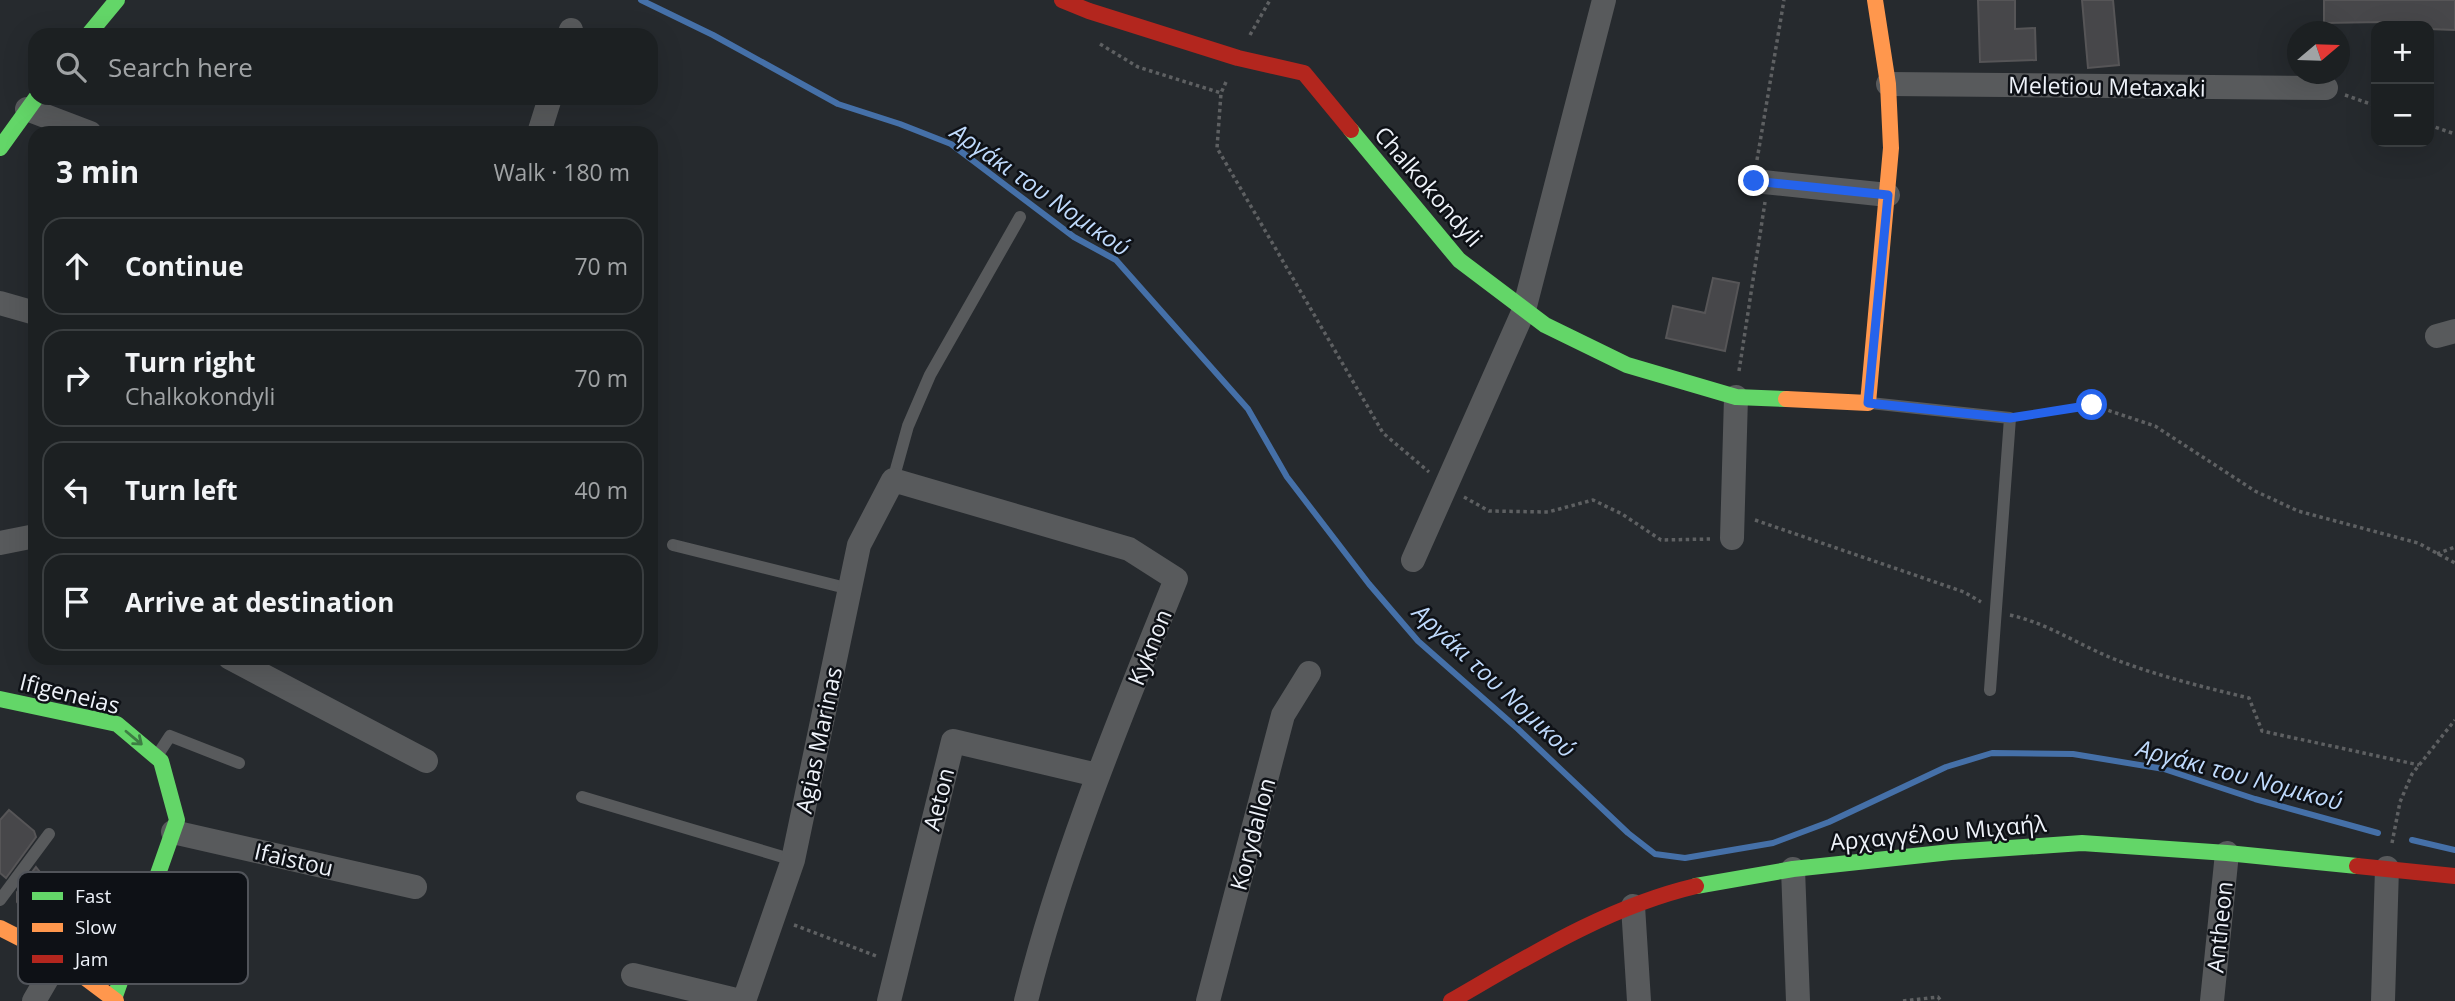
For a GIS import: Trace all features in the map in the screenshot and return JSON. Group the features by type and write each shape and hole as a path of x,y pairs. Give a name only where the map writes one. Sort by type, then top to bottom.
{"street":[{"path":"94,28 117,0"},
{"name":"Chalkokondyli","path":"1062,0 1238,58 1304,73 1458,260 1545,325 1627,365 1735,397 1868,403"},
{"path":"1413,560 1524,310 1604,0"},
{"path":"1868,403 1891,148 1888,84 1874,0"},
{"name":"Meletiou Metaxaki","path":"1888,84 2326,88"},
{"path":"0,148 30,105"},
{"path":"35,105 76,126"},
{"path":"541,126 548,105"},
{"path":"1761,181 1888,195"},
{"path":"0,303 28,311"},
{"path":"1732,538 1735,397"},
{"name":"Agias Marinas","path":"742,1001 793,860 859,545 892,480"},
{"name":"Kyknon","path":"892,480 1129,549 1176,579 1097,775 1039,947 1026,1001"},
{"path":"0,542 28,537"},
{"path":"243,665 426,761"},
{"name":"Korydallon","path":"1208,1001 1283,715 1309,673"},
{"name":"Ifigeneias","path":"0,699 117,724 161,761 177,820 159,872"},
{"name":"Aeton","path":"889,1001 953,741 1097,775"},
{"name":"Ifaistou","path":"173,832 415,887"},
{"name":"Αρχαγγέλου Μιχαήλ","path":"1451,1001 1567,934 1633,906 1714,882 1793,869 1951,852 2082,843 2227,853 2455,876"},
{"name":"Antheon","path":"2212,1001 2227,853"},
{"path":"2384,1001 2387,868"},
{"path":"1793,869 1798,1001"},
{"path":"1633,906 1639,1001"},
{"path":"0,928 18,937"},
{"path":"633,975 742,1001"},
{"path":"34,1001 44,984"},
{"path":"94,984 115,1000"}],"lane":[{"path":"892,480 908,426 930,375 1020,216"},
{"path":"1868,403 2010,418 1990,690"},
{"path":"673,545 850,589"},
{"path":"156,757 170,736 239,763"},
{"path":"582,797 793,860"},
{"path":"21,872 49,834"},
{"path":"0,900 18,876"}],"path":[{"path":"1735,397 1784,0"},
{"path":"1095,40 1138,67 1221,93 1217,148 1383,433 1445,486 1489,511 1548,512 1593,500 1622,514 1661,540 1732,538"},
{"path":"2326,88 2371,104"},
{"path":"2434,127 2455,134"},
{"path":"2010,418 2092,405 2155,426 2255,491 2298,511 2418,544 2455,563"},
{"path":"1733,513 1964,592 1996,611 2026,618 2114,659 2185,682 2249,698 2262,731 2419,765"},
{"path":"2437,554 2455,547"},
{"path":"2387,868 2400,802 2412,774 2455,720"},
{"path":"772,917 898,964"},
{"path":"1903,1001 1938,997 1941,1001"}],"building":[{"path":"1978,0 2015,0 2015,29 2035,28 2036,60 1980,62"},
{"path":"2082,0 2113,0 2119,65 2088,68"},
{"path":"2324,0 2455,0 2455,30 2434,29 2434,21 2324,21"},
{"path":"1713,278 1739,283 1725,351 1666,338 1673,306 1705,313"},
{"path":"9,810 34,831 36,837 6,878 0,873 0,820"}],"waterway":[{"name":"Αργάκι του Νομικού","path":"641,0 713,35 838,104 951,144 1074,237 1116,260 1248,409 1287,477 1369,584 1418,641 1518,729 1628,833 1655,854 1685,858 1773,843 1829,822 1946,767 1992,753 2073,754 2164,769 2255,799 2378,833"},
{"name":"Αργάκι του Νομικού","path":"2412,840 2455,850"}],"traffic: fast":[{"path":"94,28 117,0"},
{"path":"0,148 31,105"},
{"path":"1351,130 1459,260 1545,325 1627,365 1736,397 1786,399"},
{"path":"0,699 117,724 161,761 177,820 159,872"},
{"path":"1696,886 1793,869 1951,852 2082,843 2227,853 2357,866"},
{"path":"114,999 119,984"}],"traffic: slow":[{"path":"1786,399 1868,403 1891,148 1888,84 1875,0"},
{"path":"0,928 18,937"},
{"path":"93,984 116,1001"}],"traffic: jam":[{"path":"1062,0 1238,58 1304,73 1351,130"},
{"path":"2357,866 2455,876"},
{"path":"1451,1001 1539,950 1600,920 1631,906 1696,886"}],"route":[{"path":"1754,181 1888,195 1868,403 2010,418 2092,405"}]}
